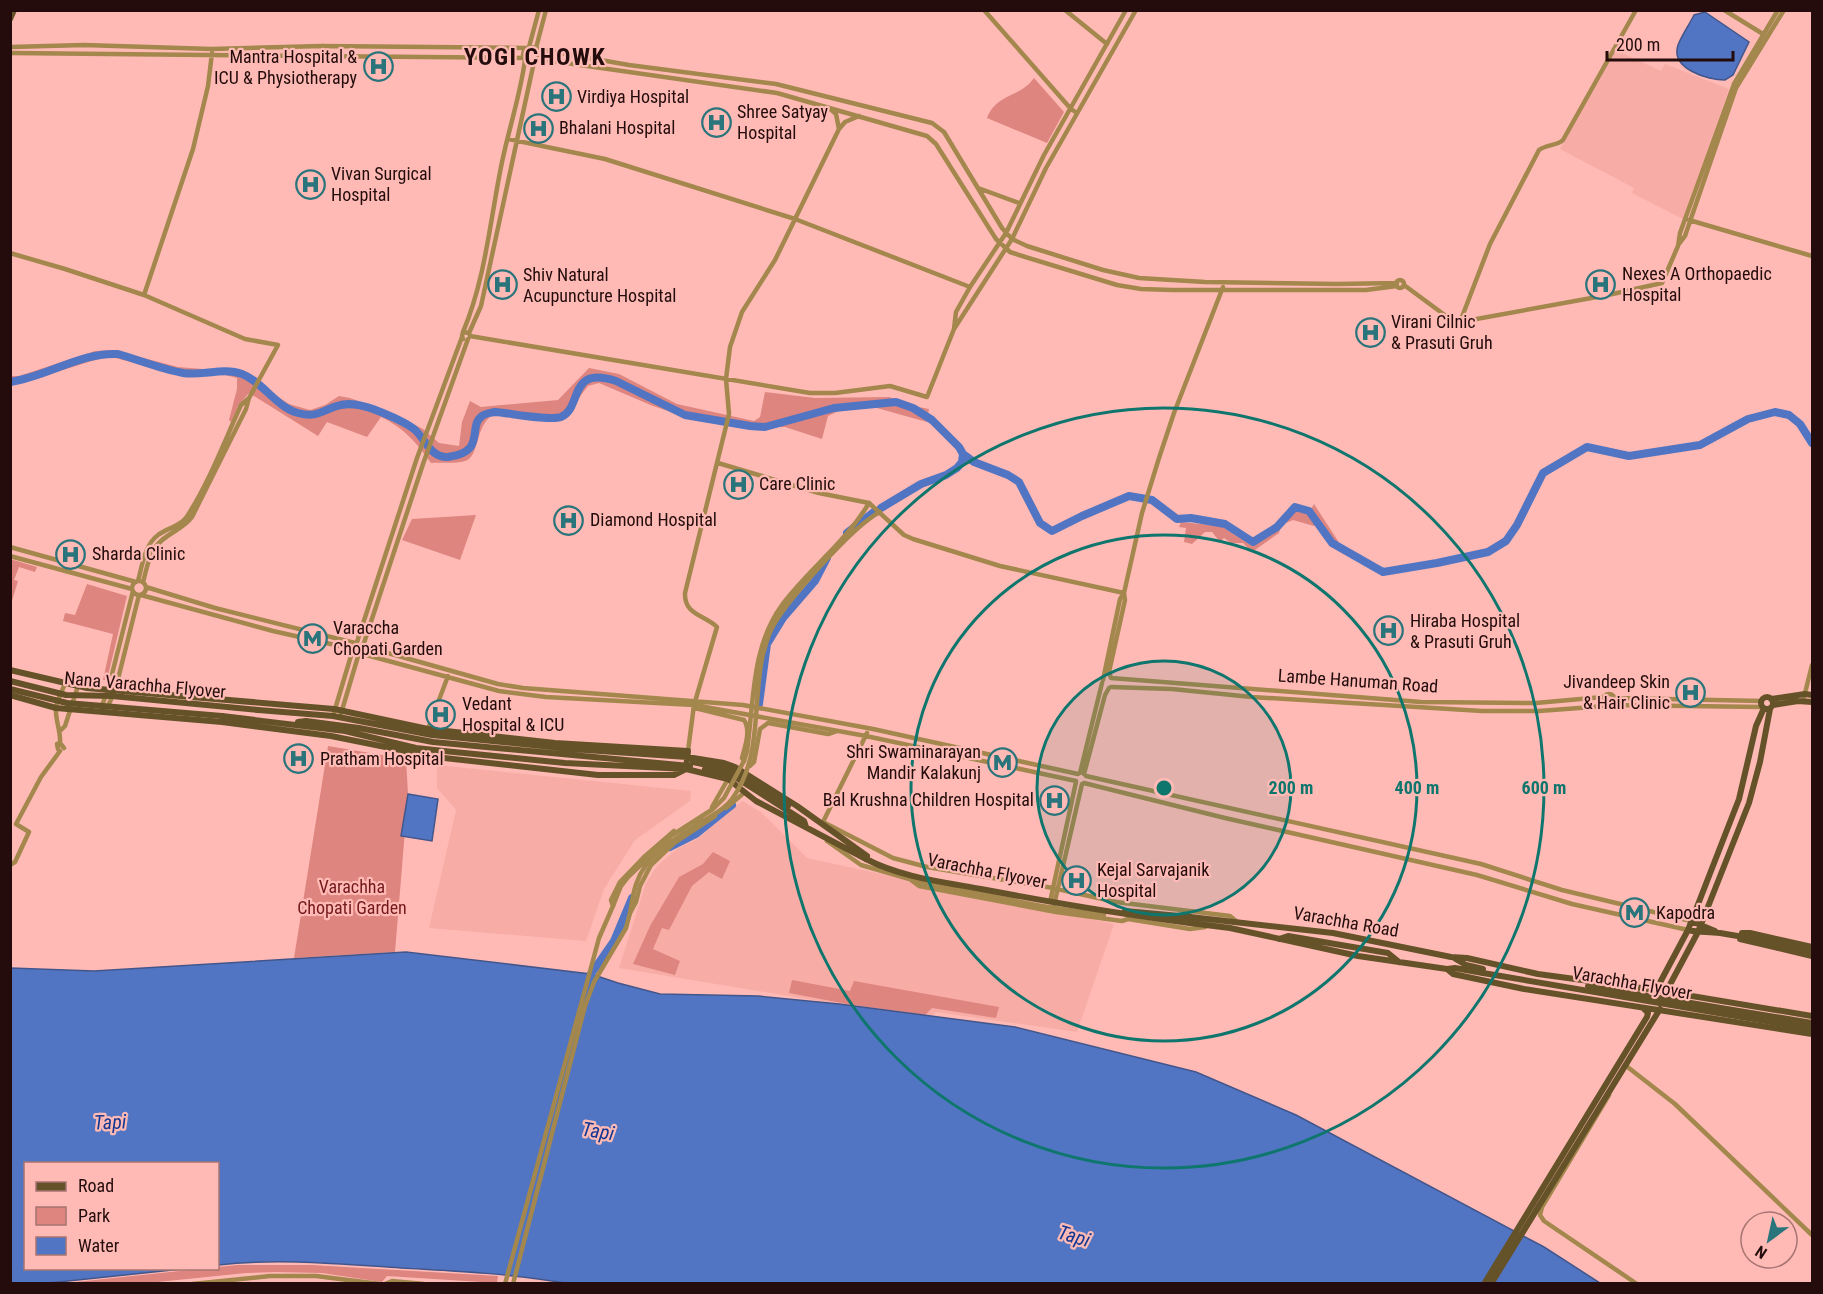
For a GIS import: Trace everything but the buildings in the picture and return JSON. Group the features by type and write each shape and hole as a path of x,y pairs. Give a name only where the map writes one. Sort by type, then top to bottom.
{"main road":[{"path":"10,21 15,10"},
{"path":"10,670 78,686 337,713 428,729 687,761 731,770 807,818 818,820"},
{"name":"Nana Varachha Flyover","path":"10,681 66,695 124,697 258,710 279,708"},
{"name":"Nana Varachha Flyover","path":"10,689 66,703 222,716 345,731 435,750 577,764 687,761"},
{"path":"10,694 56,708 222,722 331,736 435,757 598,775 674,775 687,761"},
{"path":"1656,990 1688,930 1739,799 1756,726 1767,705 1809,694"},
{"path":"1767,705 1812,702"},
{"path":"1666,992 1698,932 1749,803 1760,762 1767,705"},
{"path":"279,708 304,713 337,713 432,735 687,761 732,775 804,820 806,827"},
{"path":"304,713 314,718 444,740 595,755 724,763 735,766 818,820"},
{"path":"687,761 728,779 756,801 806,827"},
{"name":"Varachha Flyover","path":"818,820 866,857"},
{"name":"Varachha Flyover","path":"806,827 892,870 960,885 1127,915 1236,922"},
{"name":"Varachha Flyover","path":"1190,920 1358,956 1447,969 1484,971 1812,1023"},
{"path":"1691,921 1718,933"},
{"name":"Varachha Road","path":"1236,922 1333,933 1450,957"},
{"path":"1688,930 1727,934 1750,943 1812,951"},
{"path":"1450,957 1467,958 1538,974 1656,990 1812,1016"},
{"name":"Varachha Flyover","path":"1450,957 1484,971 1812,1029"},
{"path":"1447,969 1453,974 1484,981 1812,1034"},
{"path":"1661,980 1664,985 1670,984"},
{"path":"1602,1001 1598,997 1597,990 1599,986 1605,984"},
{"path":"1737,1022 1741,1004"},
{"path":"1484,1284 1625,1065 1650,1019 1647,1011 1641,1007"},
{"path":"1491,1284 1650,1019 1660,1010"}],"street":[{"path":"337,713 359,652 363,650 423,464 465,352 508,139 519,98 523,53 539,10"},
{"path":"337,713 353,649 417,458 481,306 517,141 539,54 536,48 546,10"},
{"path":"984,10 1077,113"},
{"path":"1065,10 1107,44"},
{"path":"954,329 956,312 970,286 1006,233 1044,155 1126,10"},
{"path":"467,335 810,393 835,393 890,386 927,397 954,329 1012,239 1046,168 1136,10"},
{"path":"1460,322 1490,244 1527,170 1539,150 1544,146 1559,144 1563,140 1636,10"},
{"path":"1724,10 1763,34"},
{"path":"10,53 524,59 530,63 536,61 777,93 927,136 932,140 999,243 1005,249 1019,255 1109,282 1142,289 1223,290 1273,286 1397,285 1401,280 1404,285 1446,316 1460,322 1659,284 1664,280 1678,246 1683,240 1734,84 1778,10"},
{"path":"1688,219 1736,88 1784,10"},
{"path":"10,47 84,45 212,49 322,46 527,47 629,65 776,84 885,113 927,121 941,129 1006,233 1026,246 1119,274 1159,280 1273,286"},
{"path":"144,295 193,149 208,86 212,49"},
{"path":"828,108 836,114 839,129"},
{"path":"687,761 696,706 717,627 708,618 688,609 684,600 729,414 726,379 730,347 742,312 775,260 839,129 845,122 859,116"},
{"path":"932,140 941,129"},
{"path":"508,139 605,159 795,219 970,286"},
{"path":"978,188 1019,203"},
{"path":"1688,219 1812,256"},
{"path":"10,253 65,268 144,295 245,339 278,345 250,397 241,405 185,519 179,525 157,535 151,542 139,581 133,585 111,690"},
{"path":"1051,908 1076,781 1082,774 1105,695 1113,682 1108,672 1142,513 1174,413 1223,290 1223,282"},
{"path":"718,463 819,493 869,503 903,535 913,539 1000,566 1124,593"},
{"path":"505,1284 599,938 621,886 672,836 713,809 724,798 744,761 755,677 766,632 782,605 856,522 869,503"},
{"path":"750,766 763,654 770,632 786,608 855,529 880,512"},
{"path":"10,547 139,581 146,587 215,608 356,643 498,684 696,706 839,730 1076,781 1477,875 1572,904 1688,930"},
{"path":"10,556 263,629 353,649 447,678 499,691 524,695 696,706 743,705 869,728 1481,864 1562,890 1691,921"},
{"path":"103,711 140,595 146,592 146,587"},
{"path":"1055,888 1083,784 1086,781 1082,774 1120,599 1124,593"},
{"path":"1802,701 1809,694 1812,664"},
{"path":"428,729 450,670"},
{"path":"1103,681 1106,677 1111,678"},
{"name":"Lambe Hanuman Road","path":"1111,678 1421,702 1536,703 1603,697"},
{"path":"1103,681 1105,687 1158,688 1252,697 1482,711 1539,711 1612,705 1767,705"},
{"path":"10,864 14,863 29,832 16,824 40,777 64,748 63,743 60,743 61,730 58,725 56,708 65,684"},
{"path":"61,730 65,726 78,686"},
{"path":"1606,706 1602,701 1608,693 1615,698 1767,705"},
{"path":"1612,705 1615,698"},
{"path":"696,706 744,720 747,724 742,758 744,761"},
{"path":"513,1284 585,1006 594,982 626,928 637,880 644,868 671,842 720,811 732,800 754,762 760,729 768,723 828,734 839,730"},
{"path":"869,728 818,820 893,858 927,867 1055,888 1116,902 1230,915 1236,922"},
{"path":"996,765 998,757"},
{"path":"612,906 614,894 625,875 669,835 710,809 728,779"},
{"path":"630,913 634,908 644,876 651,865 674,843 745,792"},
{"path":"1327,841 1330,830"},
{"path":"820,835 861,866 914,880 1051,908 1190,929 1211,926"},
{"path":"969,895 974,875"},
{"path":"914,880 919,885 1065,914 1122,921 1128,919"},
{"path":"1625,1065 1675,1104 1812,1234"},
{"path":"1610,1090 1608,1100 1542,1207 1540,1215 1544,1221 1637,1284"},
{"path":"192,1284 270,1276 316,1276 380,1284"},
{"path":"385,1284 391,1281 424,1284"}],"shaded area":[{"path":"1614,49 1661,71 1665,64 1729,89 1683,219 1632,193 1634,188 1560,149"},
{"path":"437,765 691,791 690,801 635,840 604,889 586,941 429,928 456,810 437,788"},
{"path":"742,801 761,812 807,858 1114,924 1077,1032 936,1012 928,1019 619,968 646,883 657,866 677,849 697,839"}],"green space":[{"path":"1034,78 1064,112 1047,143 987,118 997,104 1022,89"},
{"path":"113,350 178,367 241,372 289,404 310,410 325,405 339,396 350,398 391,413 423,429 439,443 459,446 462,422 470,401 481,407 558,400 589,368 619,374 677,404 754,421 760,417 765,392 815,398 889,397 929,409 927,422 866,405 839,411 828,416 822,439 785,427 748,427 686,417 599,383 588,386 562,420 494,414 483,426 470,458 465,461 431,463 409,437 397,426 381,417 367,437 327,422 318,436 249,393 238,406 231,422 229,420 237,389 237,378 225,375 184,375 108,356 21,383 11,384 10,376 19,376 95,351"},
{"path":"1314,504 1340,544 1336,546 1310,511"},
{"path":"1298,510 1308,514 1316,523 1314,526 1293,520 1281,525 1279,533 1252,552 1243,543 1231,543 1224,538 1220,542 1212,532 1205,532 1192,544 1184,542 1186,528 1179,527 1181,522 1221,526 1251,545"},
{"path":"476,515 460,560 402,540 412,519"},
{"path":"10,559 37,567 35,572 19,567 14,580 18,581 11,604"},
{"path":"87,584 127,596 107,680 103,680 113,634 63,621 65,613 75,615"},
{"name":"Varachha Chopati Garden","path":"328,746 406,759 408,794 395,952 294,958"},
{"path":"713,852 730,861 722,879 709,872 692,886 669,930 662,928 653,949 680,961 675,975 633,964 650,926 679,877 703,864"},
{"path":"792,980 850,991 854,981 999,1007 996,1018 932,1008 925,1015 789,993"},
{"path":"312,1265 498,1276 497,1283 387,1276 382,1282 322,1273 276,1272 148,1283 66,1283 190,1270 219,1270 219,1267"}],"water":[{"path":"1705,12 1749,42 1733,75 1725,80 1709,78 1692,72 1680,61 1677,53 1678,45 1694,15"},
{"path":"408,794 438,799 432,841 401,836"},
{"name":"Tapi","path":"406,952 591,974 660,994 758,996 1015,1027 1196,1072 1296,1115 1544,1247 1600,1283 571,1284 486,1273 332,1263 263,1262 219,1265 219,1162 24,1162 24,1270 172,1270 49,1283 11,1284 11,968 94,971"}],"waterway":[{"path":"10,382 104,354 118,354 183,373 235,372 250,378 283,406 298,413 314,414 350,404 383,413 414,429 432,451 448,457 468,450 472,445 478,421 485,414 495,412 561,417 568,412 583,383 590,379 616,381 685,415 750,426 765,427 834,408 896,402 913,408 932,420 959,447 963,454 962,462 946,475 921,484 881,508"},
{"path":"963,454 974,462 1008,475 1019,482 1040,523 1052,531 1129,496 1152,500 1177,519 1191,518 1225,524 1253,542 1277,527 1295,507 1309,511 1332,543 1383,572 1488,552 1506,541 1517,525 1543,473 1587,447 1629,456 1700,445 1748,419 1775,412 1789,415 1800,424 1812,443"},
{"path":"847,533 874,512"},
{"path":"759,704 767,644 783,618 815,581 827,558"},
{"path":"670,847 696,834 732,805"},
{"path":"591,974 614,941 632,898"}],"place":[{"name":"Mantra Hospital & ICU & Physiotherapy","path":"378,67"},
{"name":"Virdiya Hospital","path":"556,97"},
{"name":"Shree Satyay Hospital","path":"716,122"},
{"name":"Bhalani Hospital","path":"538,128"},
{"name":"Vivan Surgical Hospital","path":"310,184"},
{"name":"Nexes A Orthopaedic Hospital","path":"1601,284"},
{"name":"Shiv Natural Acupuncture Hospital","path":"502,285"},
{"name":"Virani Cilnic & Prasuti Gruh","path":"1370,332"},
{"name":"Care Clinic","path":"738,484"},
{"name":"Diamond Hospital","path":"569,520"},
{"name":"Sharda Clinic","path":"71,554"},
{"name":"Hiraba Hospital & Prasuti Gruh","path":"1389,631"},
{"name":"Varaccha Chopati Garden","path":"312,638"},
{"name":"Jivandeep Skin & Hair Clinic","path":"1691,692"},
{"name":"Vedant Hospital & ICU","path":"441,714"},
{"name":"Pratham Hospital","path":"299,759"},
{"name":"Shri Swaminarayan Mandir Kalakunj","path":"1002,762"},
{"name":"Bal Krushna Children Hospital","path":"1055,800"},
{"name":"Kejal Sarvajanik Hospital","path":"1076,880"},
{"name":"Kapodra","path":"1635,913"}],"district":[{"name":"YOGI CHOWK","path":"535,57"}]}
